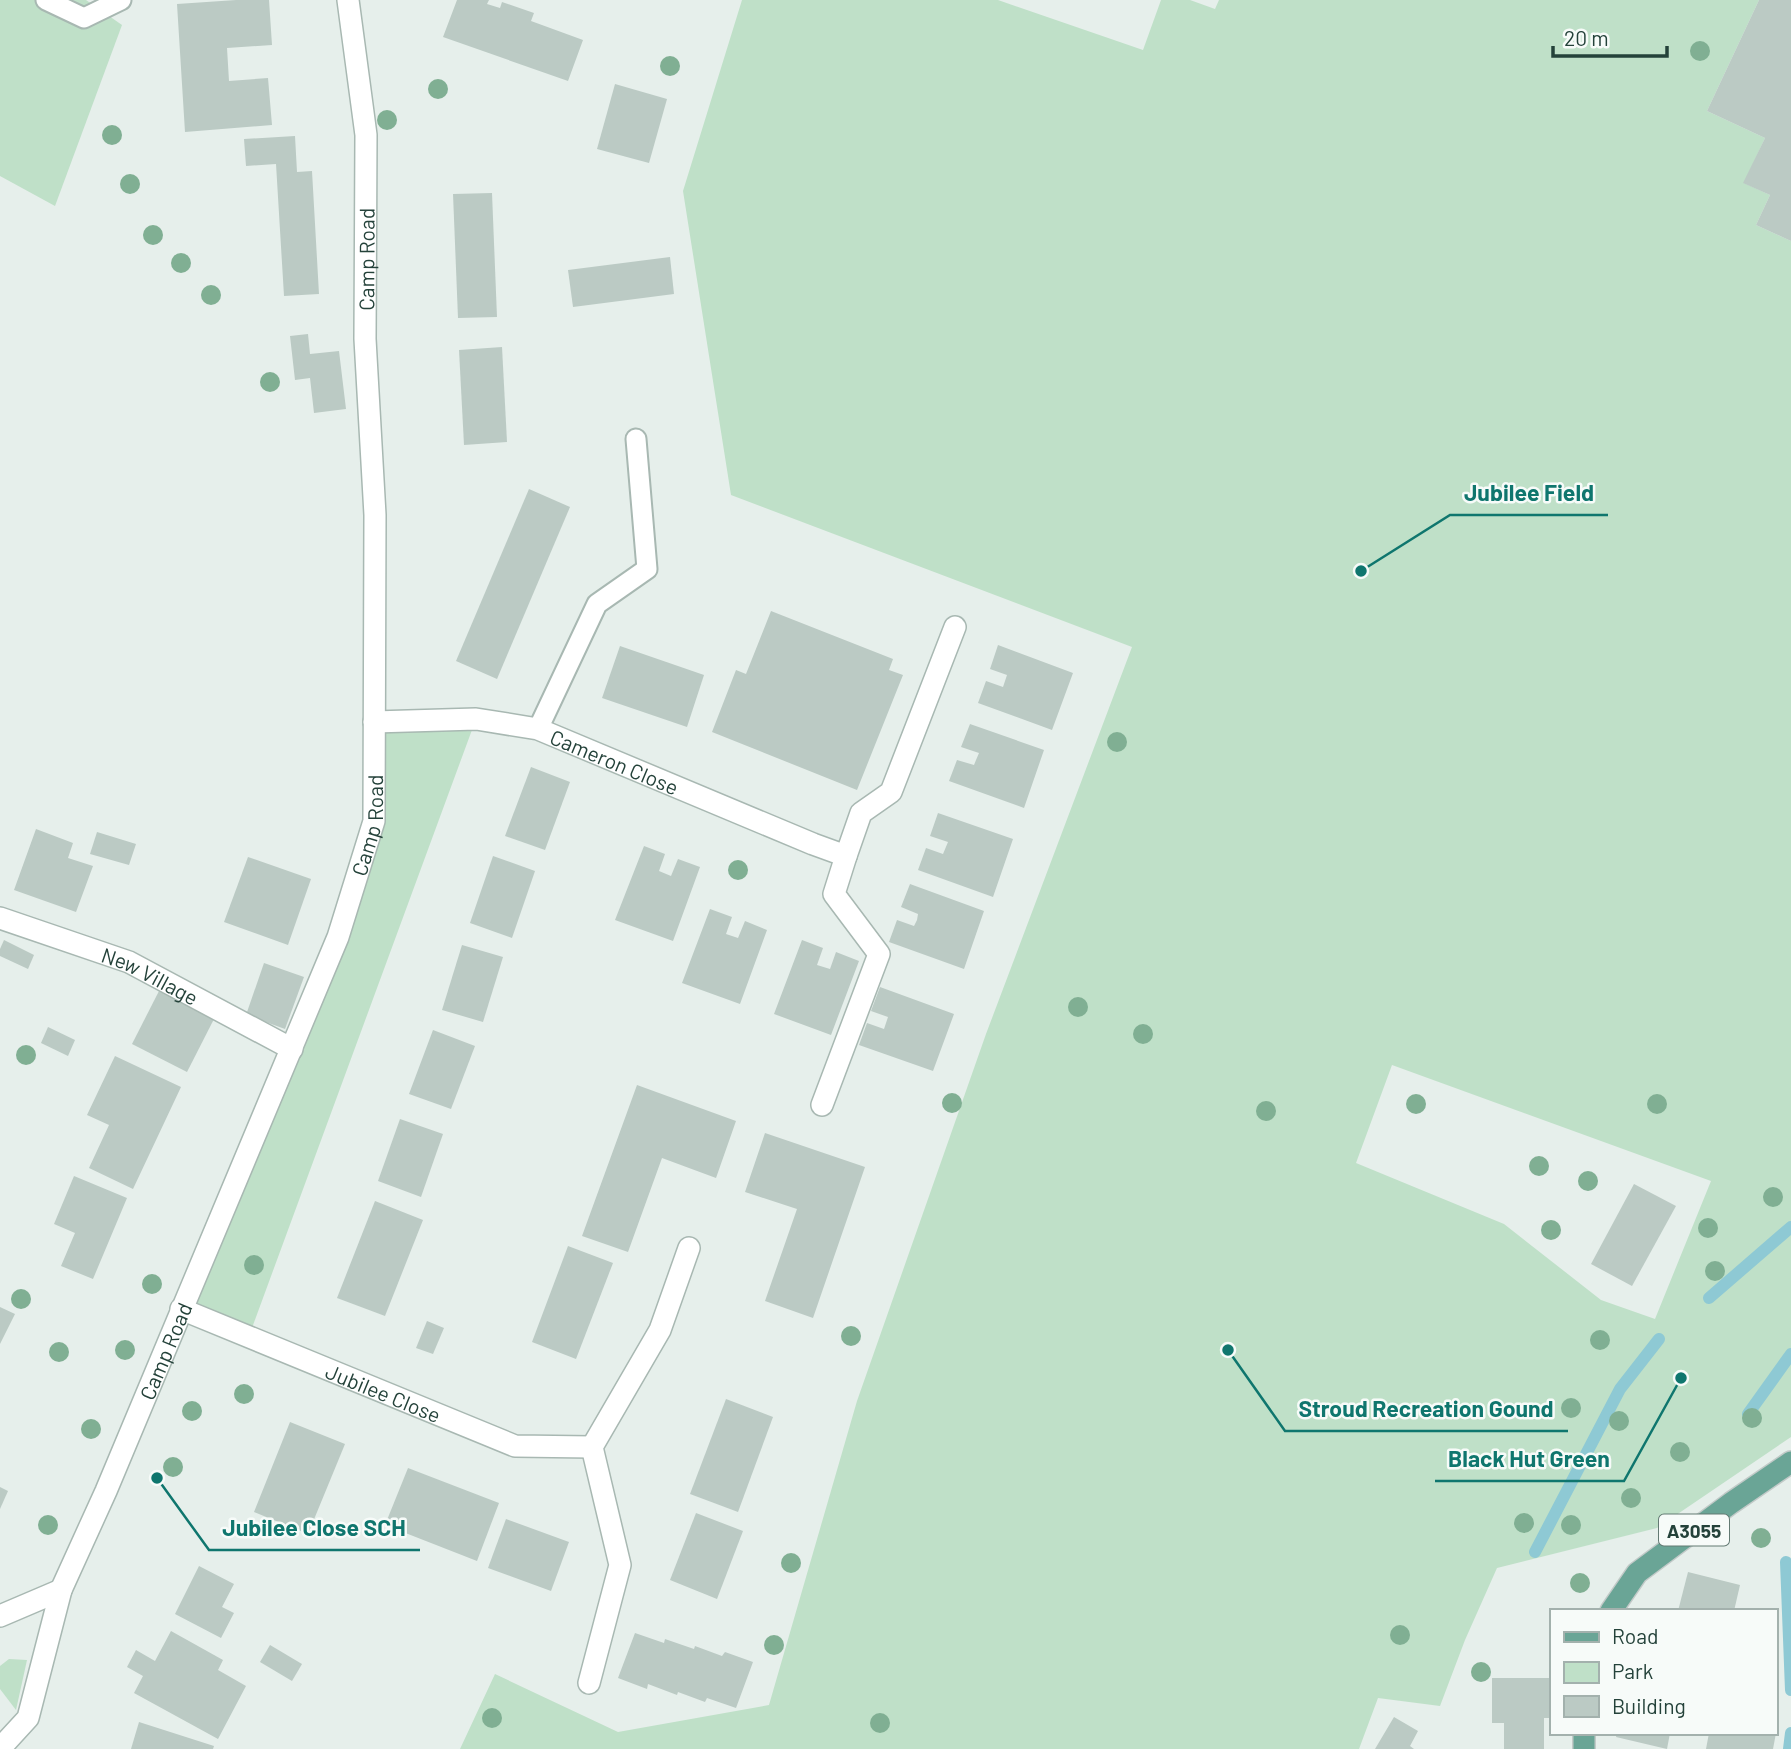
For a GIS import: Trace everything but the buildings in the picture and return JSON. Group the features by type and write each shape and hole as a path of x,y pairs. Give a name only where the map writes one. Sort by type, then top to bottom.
{"main road":[{"name":"A3055","path":"1612,1609 1637,1573 1791,1462"}],"street":[{"name":"Camp Road","path":"4,1742 28,1718 61,1590 106,1491 338,937 374,821 375,515 365,339 366,135 348,0"},
{"path":"822,1105 879,954 834,894 861,813 891,793 955,627"},
{"name":"Cameron Close","path":"373,722 476,719 538,729 846,856"},
{"name":"New Village","path":"0,918 129,962 292,1049"},
{"path":"589,1683 620,1565 592,1447 660,1331 689,1248"},
{"name":"Jubilee Close","path":"181,1308 515,1446 592,1447"},
{"path":"0,1616 61,1590"}],"lane":[{"path":"46,0 84,18 121,0"},
{"path":"538,729 597,604 647,569 636,439"}],"green space":[{"path":"0,0 86,0 122,25 55,206 0,176"},
{"path":"742,0 998,0 1143,50 1161,0 1190,0 1215,9 1219,0 1759,0 1707,111 1765,138 1744,183 1770,195 1756,225 1791,241 1791,1437 1657,1528 1497,1568 1440,1706 1378,1698 1359,1749 460,1749 495,1674 618,1732 769,1705 857,1401 986,1034 1132,647 731,495 683,191","holes":["1392,1065 1711,1181 1655,1319 1601,1300 1504,1224 1356,1163"]},
{"path":"476,719 249,1336 181,1309 374,821 374,722"},
{"path":"9,1659 27,1660 16,1710 0,1689 0,1666"}],"waterway":[{"path":"1709,1298 1791,1227"},
{"path":"1535,1552 1620,1389 1659,1339"},
{"path":"1748,1414 1791,1354"},
{"path":"1786,1562 1791,1690"},
{"path":"1789,1749 1791,1733"}],"place":[{"name":"Jubilee Field","path":"1361,571"},
{"name":"Stroud Recreation Gound","path":"1228,1350"},
{"name":"Black Hut Green","path":"1681,1378"},
{"name":"Jubilee Close SCH","path":"157,1478"}]}
